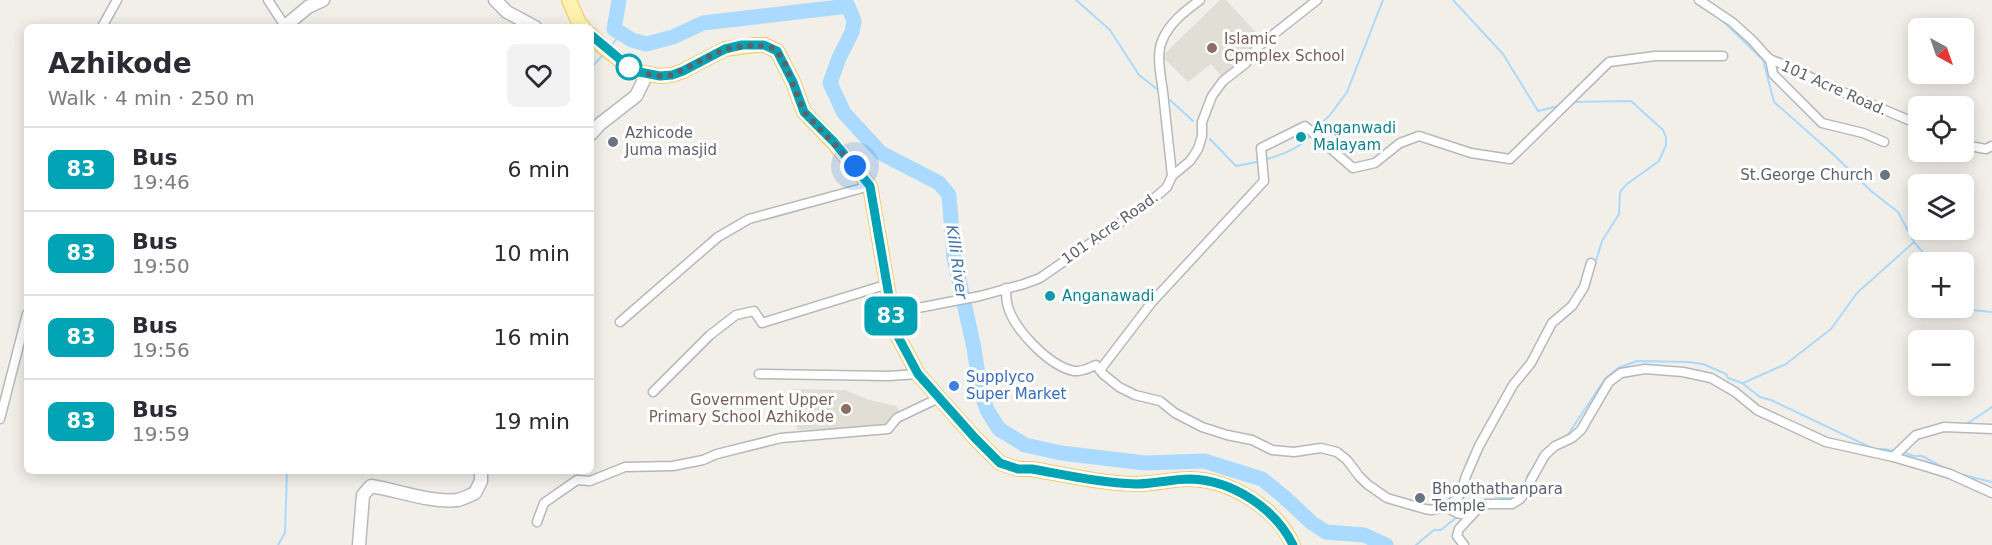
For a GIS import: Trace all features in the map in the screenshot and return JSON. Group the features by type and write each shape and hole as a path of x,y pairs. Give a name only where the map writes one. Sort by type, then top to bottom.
{"main road":[{"path":"569,0 580,24"},
{"path":"594,39 634,71 660,76 672,75 725,49 755,45 773,48 783,59 804,112 834,142 870,186 875,206 885,285 895,331 918,374 1000,463 1018,469 1134,484 1187,479 1218,484 1267,510 1281,523 1293,545"}],"street":[{"path":"104,24 117,0"},
{"path":"268,0 283,24"},
{"path":"287,24 323,0"},
{"path":"495,0 507,12 529,24"},
{"path":"1172,176 1161,78 1161,41 1173,23 1200,0"},
{"name":"101 Acre Road.","path":"891,312 980,296 1040,278 1162,192 1172,176 1190,161 1198,149 1207,105 1223,81 1242,67 1265,40 1317,0"},
{"name":"101 Acre Road.","path":"1699,0 1732,22 1770,61 1786,65 1826,85 1908,120"},
{"path":"1101,370 1152,302 1264,181 1261,148 1305,126 1353,168 1375,163 1400,142 1419,136 1471,153 1510,159 1609,62 1655,56 1723,56"},
{"path":"1770,61 1773,74 1822,123 1863,133 1884,142"},
{"path":"594,131 636,96 647,74"},
{"path":"1974,147 1986,149 1992,146"},
{"path":"620,322 718,237 749,219 870,186"},
{"path":"1006,288 1008,307 1013,319 1027,338 1056,363 1071,370 1081,370 1096,365 1121,389 1160,401 1175,413 1202,427 1252,440 1272,450 1294,452 1321,448 1334,451 1343,456 1367,484 1387,498 1431,510 1446,507 1457,499 1479,446 1513,386 1531,363 1552,323 1572,306 1584,287 1591,263"},
{"path":"653,392 710,335 736,315 754,311 762,323 885,285"},
{"path":"0,419 24,326"},
{"path":"1464,545 1457,536 1464,515 1486,504 1512,504 1520,500 1545,455 1581,430 1609,382 1621,372 1645,369 1676,371 1711,378 1767,415 1826,442 1893,457 1950,474 1992,493"},
{"path":"759,374 888,376 918,374"},
{"path":"537,522 544,503 577,480 591,481 625,467 673,466 693,462 781,438 888,429 897,418 939,398"},
{"path":"1893,457 1916,435 1944,427 1992,429"},
{"path":"359,545 363,495 371,486 422,497 458,500 475,493 482,481 482,474"},
{"path":"1446,507 1464,515"}],"shaded area":[{"name":"Islamic Cpmplex School","path":"1220,0 1226,0 1262,39 1243,58 1241,65 1223,78 1211,64 1188,82 1162,56"},
{"name":"Government Upper Primary School Azhikode","path":"794,389 845,390 869,400 896,406 899,411 886,427 797,430"}],"waterway":[{"name":"Killi River","path":"619,0 614,29 632,40 646,44 673,37 703,23 848,6 854,21 852,32 830,83 844,113 881,153 939,183 949,195 954,258 974,348 980,388 987,410 999,429 1025,445 1061,453 1145,463 1204,461 1262,479 1312,523 1326,532 1364,535 1386,545"},
{"path":"1076,0 1110,30 1139,75 1157,89"},
{"path":"1313,131 1330,115 1347,92 1383,0"},
{"path":"1453,0 1503,54 1538,111 1562,105"},
{"path":"1721,19 1763,60 1774,102 1871,191 1898,212 1914,242"},
{"path":"612,45 617,38 628,38"},
{"path":"594,65 602,56"},
{"path":"1170,100 1193,121"},
{"path":"1573,102 1631,101 1663,130 1666,137 1666,145 1659,161 1627,184 1620,192 1619,214 1602,241 1591,277"},
{"path":"1210,139 1236,166 1265,160 1287,152 1297,147 1310,135"},
{"path":"1743,383 1786,364 1831,329 1857,293 1914,242 1922,252"},
{"path":"1974,310 1992,312"},
{"path":"1567,436 1605,379 1618,368 1637,361 1688,362 1703,364 1726,374 1728,378 1742,383 1760,397 1771,400 1874,449 1895,451"},
{"path":"1965,425 1992,407"},
{"path":"1905,453 1922,456 1946,469"},
{"path":"1527,481 1527,476 1533,468"},
{"path":"278,545 285,533 287,474"},
{"path":"1963,475 1992,482"},
{"path":"1460,513 1465,492"},
{"path":"1463,513 1480,495 1515,498"},
{"path":"1416,545 1434,530 1441,530 1457,517"}],"bus line":[{"name":"83","path":"594,38 634,71 660,76 683,71 725,49 742,45 764,45 777,51 783,59 804,112 834,142 870,186 883,256 885,285 895,331 918,374 1000,463 1018,469 1134,484 1187,479 1218,484 1262,505 1281,523 1293,545"}],"place":[{"name":"Islamic Cpmplex School","path":"1212,48"},
{"name":"Anganwadi Malayam","path":"1301,137"},
{"name":"Azhicode Juma masjid","path":"613,142"},
{"name":"St.George Church","path":"1885,175"},
{"name":"Anganawadi","path":"1050,296"},
{"name":"Supplyco Super Market","path":"954,386"},
{"name":"Government Upper Primary School Azhikode","path":"846,409"},
{"name":"Bhoothathanpara Temple","path":"1420,498"}],"route":[{"path":"629,67 634,71 647,74 672,75 725,49 742,45 764,45 773,48 783,59 804,112 855,166"}]}
